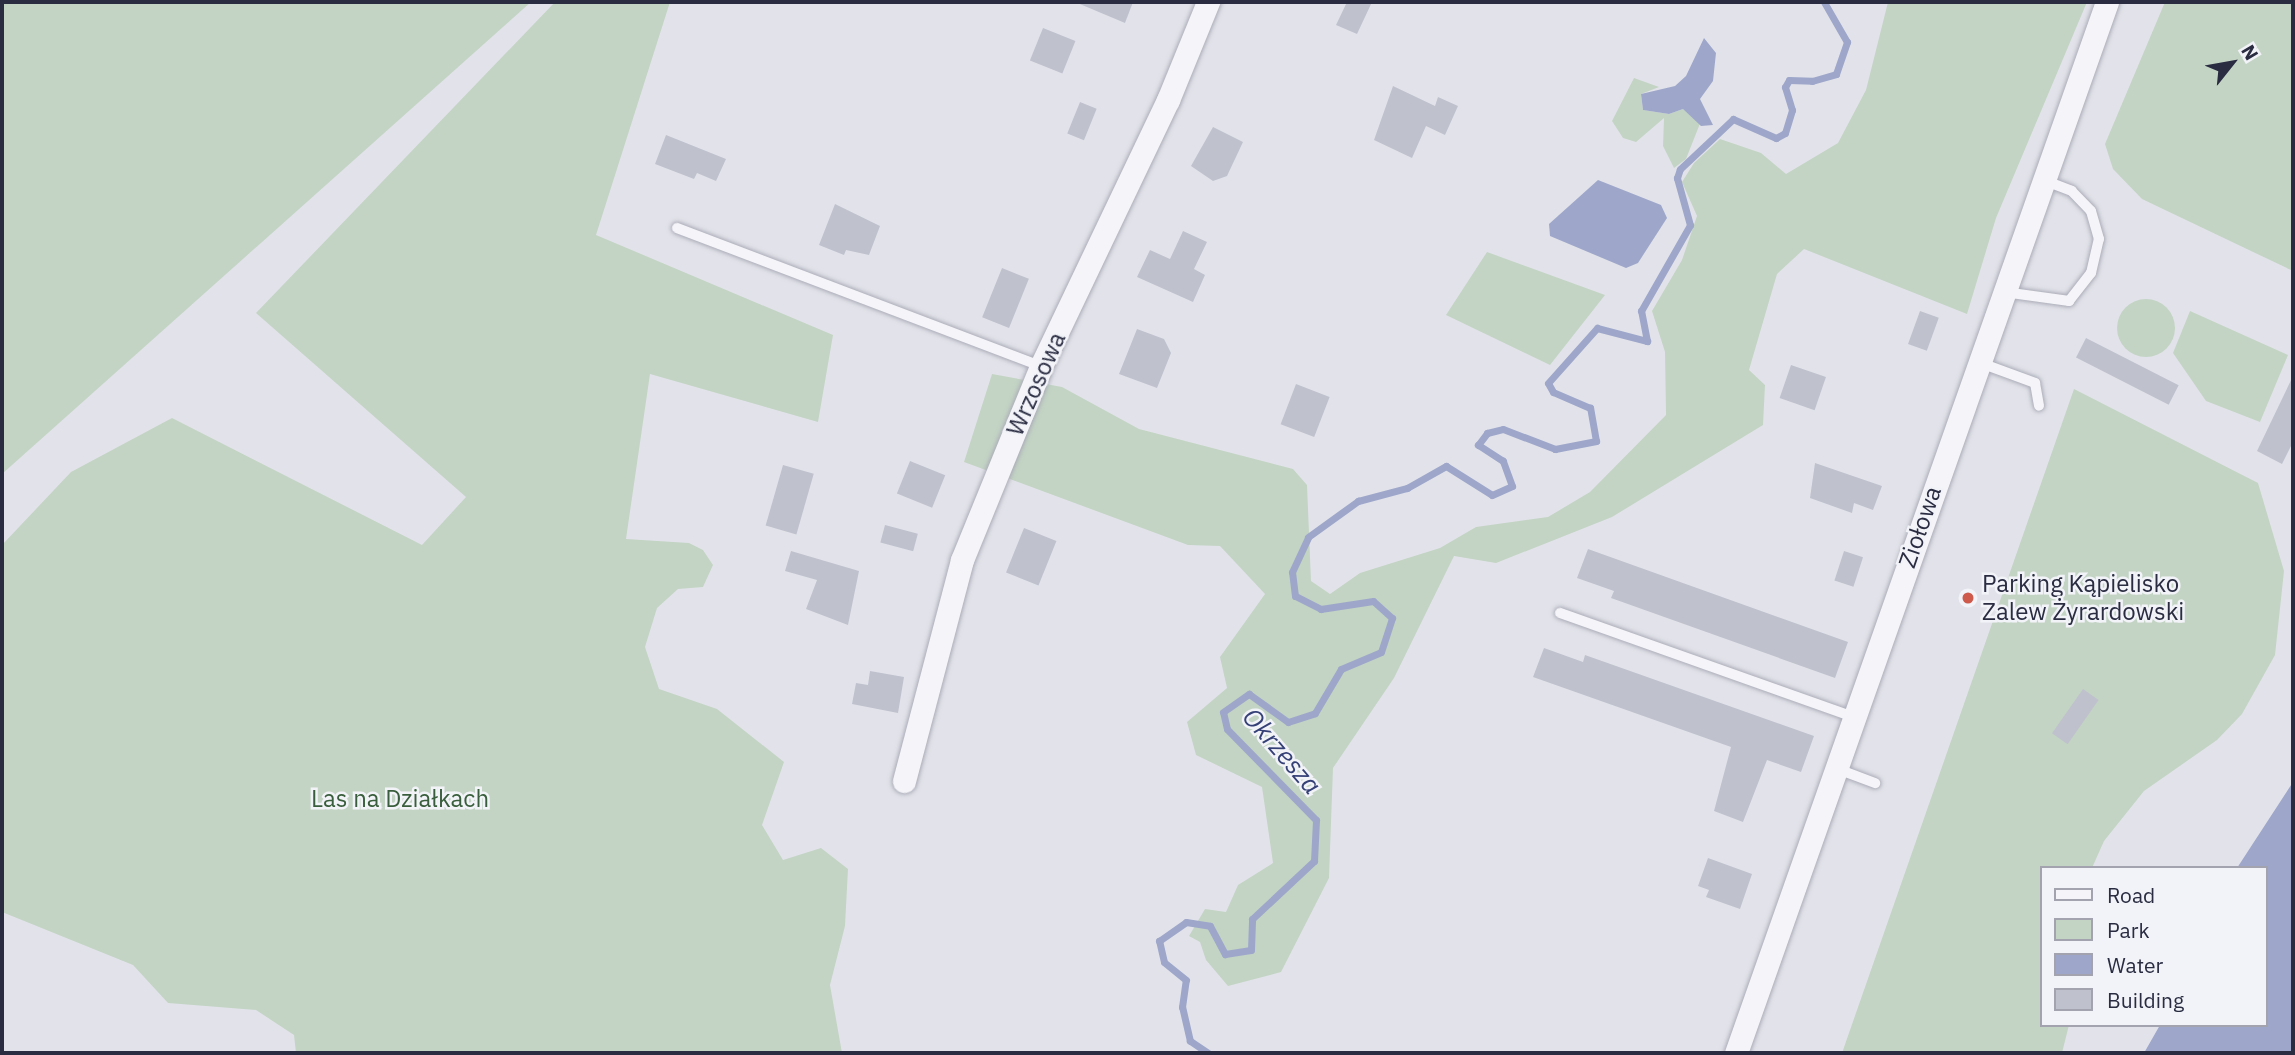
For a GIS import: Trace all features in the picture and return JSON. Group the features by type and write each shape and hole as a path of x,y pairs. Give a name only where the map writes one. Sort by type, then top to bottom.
{"street":[{"name":"Wrzosowa","path":"904,781 962,559 1041,366 1168,100 1208,2"},
{"name":"Ziołowa","path":"1737,1053 1835,768 2107,2"}],"lane":[{"path":"2004,292 2069,300 2091,273 2099,239 2091,211 2072,191 2043,179"},
{"path":"677,228 1041,366"},
{"path":"1978,362 2035,383 2039,406"},
{"path":"1560,613 1853,717"},
{"path":"1835,768 1875,783"}],"green space":[{"path":"2,2 531,2 2,474"},
{"name":"Las na Działkach","path":"555,2 670,2 596,235 833,335 818,422 650,374 626,539 689,543 703,550 713,565 703,587 678,589 657,608 645,647 659,689 717,709 784,762 762,825 783,860 821,848 848,869 845,926 830,985 842,1053 296,1053 294,1035 256,1010 168,1003 133,965 2,912 2,545 71,472 172,418 422,545 466,497 256,313"},
{"path":"1888,2 2087,2 1996,218 1967,314 1804,249 1777,274 1749,370 1765,385 1763,425 1612,517 1496,563 1454,556 1394,678 1333,768 1329,878 1281,972 1228,986 1206,960 1200,942 1189,936 1205,909 1226,912 1238,885 1273,863 1262,787 1196,755 1187,722 1227,688 1220,657 1265,594 1220,546 1188,545 964,462 992,374 1062,387 1139,429 1293,469 1307,485 1311,581 1330,594 1360,573 1440,548 1476,527 1548,517 1590,492 1666,415 1665,352 1652,311 1682,260 1697,216 1682,182 1694,163 1720,139 1761,153 1786,174 1838,143 1866,90"},
{"path":"2165,2 2293,2 2293,271 2142,199 2113,169 2105,144"},
{"path":"1634,78 1659,87 1641,94 1643,110 1669,114 1683,109 1701,121 1686,159 1674,168 1663,146 1664,118 1636,142 1623,138 1612,121"},
{"path":"1487,252 1605,295 1550,365 1446,315"},
{"path":"2146,299 2157,301 2170,312 2175,328 2173,339 2162,352 2146,357 2135,355 2122,344 2117,328 2119,317 2130,304"},
{"path":"2190,311 2288,355 2260,422 2206,401 2173,353"},
{"path":"2074,389 2258,483 2284,571 2275,655 2242,714 2217,740 2144,791 2104,841 2093,866 2039,866 2039,1027 2068,1027 2062,1053 1842,1053"}],"water":[{"path":"1704,38 1716,53 1713,81 1700,99 1713,125 1701,126 1683,109 1669,114 1643,110 1641,94 1675,86 1686,76"},
{"path":"1598,180 1661,205 1667,218 1638,263 1626,268 1550,236 1549,224"},
{"path":"2293,782 2293,1053 2144,1053 2159,1027 2267,1027 2267,866 2238,866"}],"building":[{"path":"1075,2 1133,2 1125,23"},
{"path":"1347,2 1372,2 1357,34 1336,25"},
{"path":"1043,28 1075,41 1062,74 1030,60"},
{"path":"1393,86 1435,106 1438,97 1458,106 1445,135 1426,126 1412,158 1374,140"},
{"path":"1080,102 1097,109 1084,140 1067,134"},
{"path":"1213,127 1243,142 1227,176 1213,181 1191,166"},
{"path":"666,135 726,159 716,181 697,173 694,179 655,164"},
{"path":"835,204 880,226 869,255 846,250 844,255 819,245"},
{"path":"1183,231 1207,242 1194,269 1205,275 1193,302 1137,277 1150,250 1170,259"},
{"path":"1002,268 1029,279 1009,328 982,317"},
{"path":"1920,311 1939,318 1927,351 1908,344"},
{"path":"1137,329 1164,339 1171,353 1157,388 1119,374"},
{"path":"2086,338 2179,385 2169,405 2076,358"},
{"path":"1791,365 1826,377 1815,410 1780,398"},
{"path":"2293,376 2293,442 2282,464 2257,451"},
{"path":"1296,384 1330,397 1314,437 1281,424"},
{"path":"910,461 945,475 932,508 897,493"},
{"path":"1815,463 1882,486 1873,510 1854,503 1852,513 1810,498"},
{"path":"783,465 814,474 796,534 766,526"},
{"path":"885,525 918,534 913,551 880,542"},
{"path":"1024,528 1056,541 1038,586 1006,573"},
{"path":"1588,549 1848,642 1835,678 1611,598 1614,591 1577,578"},
{"path":"791,551 859,571 848,625 806,609 817,580 785,571"},
{"path":"1844,551 1863,557 1853,587 1834,580"},
{"path":"1544,648 1583,662 1585,655 1814,736 1801,772 1767,760 1743,822 1714,811 1731,747 1533,677"},
{"path":"870,671 904,677 898,713 852,704 856,683 868,685"},
{"path":"2083,689 2099,700 2068,744 2052,733"},
{"path":"1708,858 1752,874 1740,909 1706,897 1709,890 1698,886"}],"waterway":[{"name":"Okrzesza","path":"1208,1053 1190,1041 1182,1007 1186,980 1164,962 1159,941 1186,922 1210,926 1225,954 1251,950 1252,919 1314,861 1316,820 1227,729 1223,712 1249,694 1288,722 1315,713 1341,669 1381,652 1392,618 1373,601 1321,609 1295,596 1292,572 1308,537 1358,501 1407,488 1446,466 1492,495 1512,486 1503,461 1478,445 1487,433 1503,429 1555,449 1596,441 1590,408 1553,392 1548,383 1597,328 1647,341 1641,311 1690,225 1677,178 1680,169 1733,119 1776,138 1785,133 1792,110 1785,87 1789,80 1812,81 1836,74 1847,42 1824,2"}],"place":[{"name":"Parking Kąpielisko Zalew Żyrardowski","path":"1968,598"}]}
